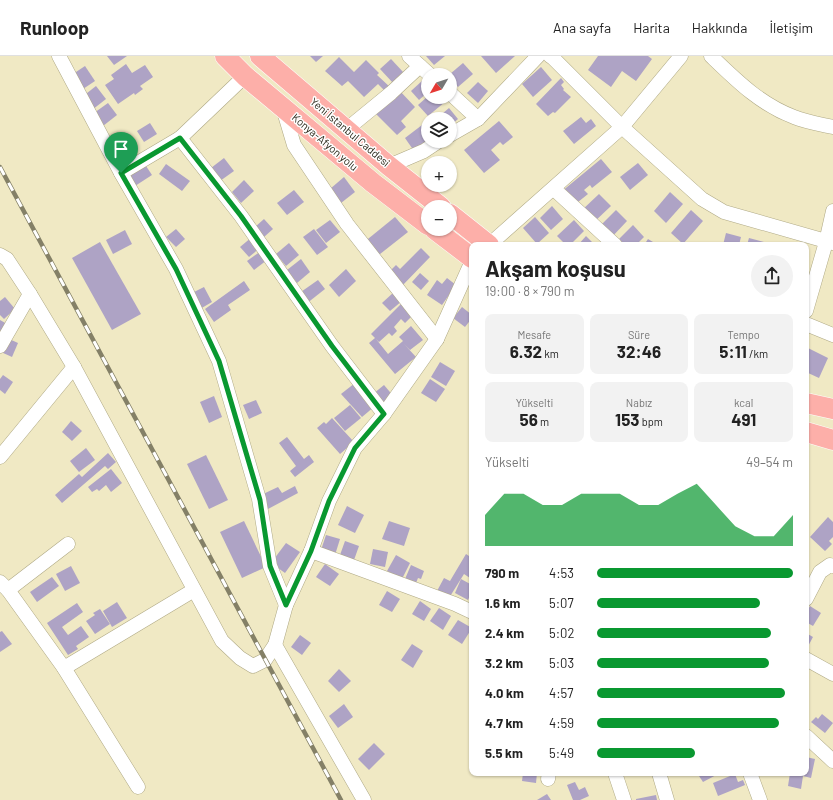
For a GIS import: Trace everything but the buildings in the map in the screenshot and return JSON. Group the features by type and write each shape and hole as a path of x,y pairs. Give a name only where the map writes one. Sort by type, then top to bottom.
{"highway":[{"name":"Konya-Afyon yolu","path":"225,56 245,76 283,108 373,183 421,220"},
{"name":"Yeni İstanbul Caddesi","path":"260,56 389,166 432,200"},
{"path":"457,220 485,242"},
{"path":"443,236 469,256"},
{"path":"809,404 833,409"},
{"path":"809,433 833,440"}],"street":[{"path":"59,56 121,173 176,269 219,361 260,500 270,566 286,605"},
{"path":"457,131 478,119 538,56"},
{"path":"492,242 554,189 622,126 681,56"},
{"path":"711,56 748,91 771,107 795,118 833,127"},
{"path":"553,57 622,126 702,199 724,212 830,243"},
{"path":"347,130 420,66"},
{"path":"121,173 180,138 245,76"},
{"path":"457,100 478,119"},
{"path":"283,108 294,145 347,224 437,339"},
{"path":"180,138 241,216 332,346 384,414"},
{"path":"389,166 428,148"},
{"path":"554,189 611,242"},
{"path":"809,302 830,243 833,211"},
{"path":"0,255 7,259 74,366 222,641 240,658 252,666 265,660 275,646 286,605 311,551 329,501 355,448 384,414 437,339 469,269"},
{"path":"0,346 30,294"},
{"path":"809,325 833,335"},
{"path":"0,457 74,366"},
{"path":"68,544 4,586 64,668 138,787"},
{"path":"311,551 455,604 469,611"},
{"path":"809,593 820,572 830,565 833,566"},
{"path":"64,668 194,590"},
{"path":"275,646 364,800"},
{"path":"809,661 833,674"},
{"path":"809,739 832,758"},
{"path":"616,776 624,800"},
{"path":"660,776 667,800"},
{"path":"751,776 760,800"}],"railway":[{"path":"0,167 341,800"}],"route":[{"path":"180,138 241,216 332,346 384,414 355,448 329,501 311,551 286,605 270,566 260,500 219,361 176,269 121,173 180,138"}]}
